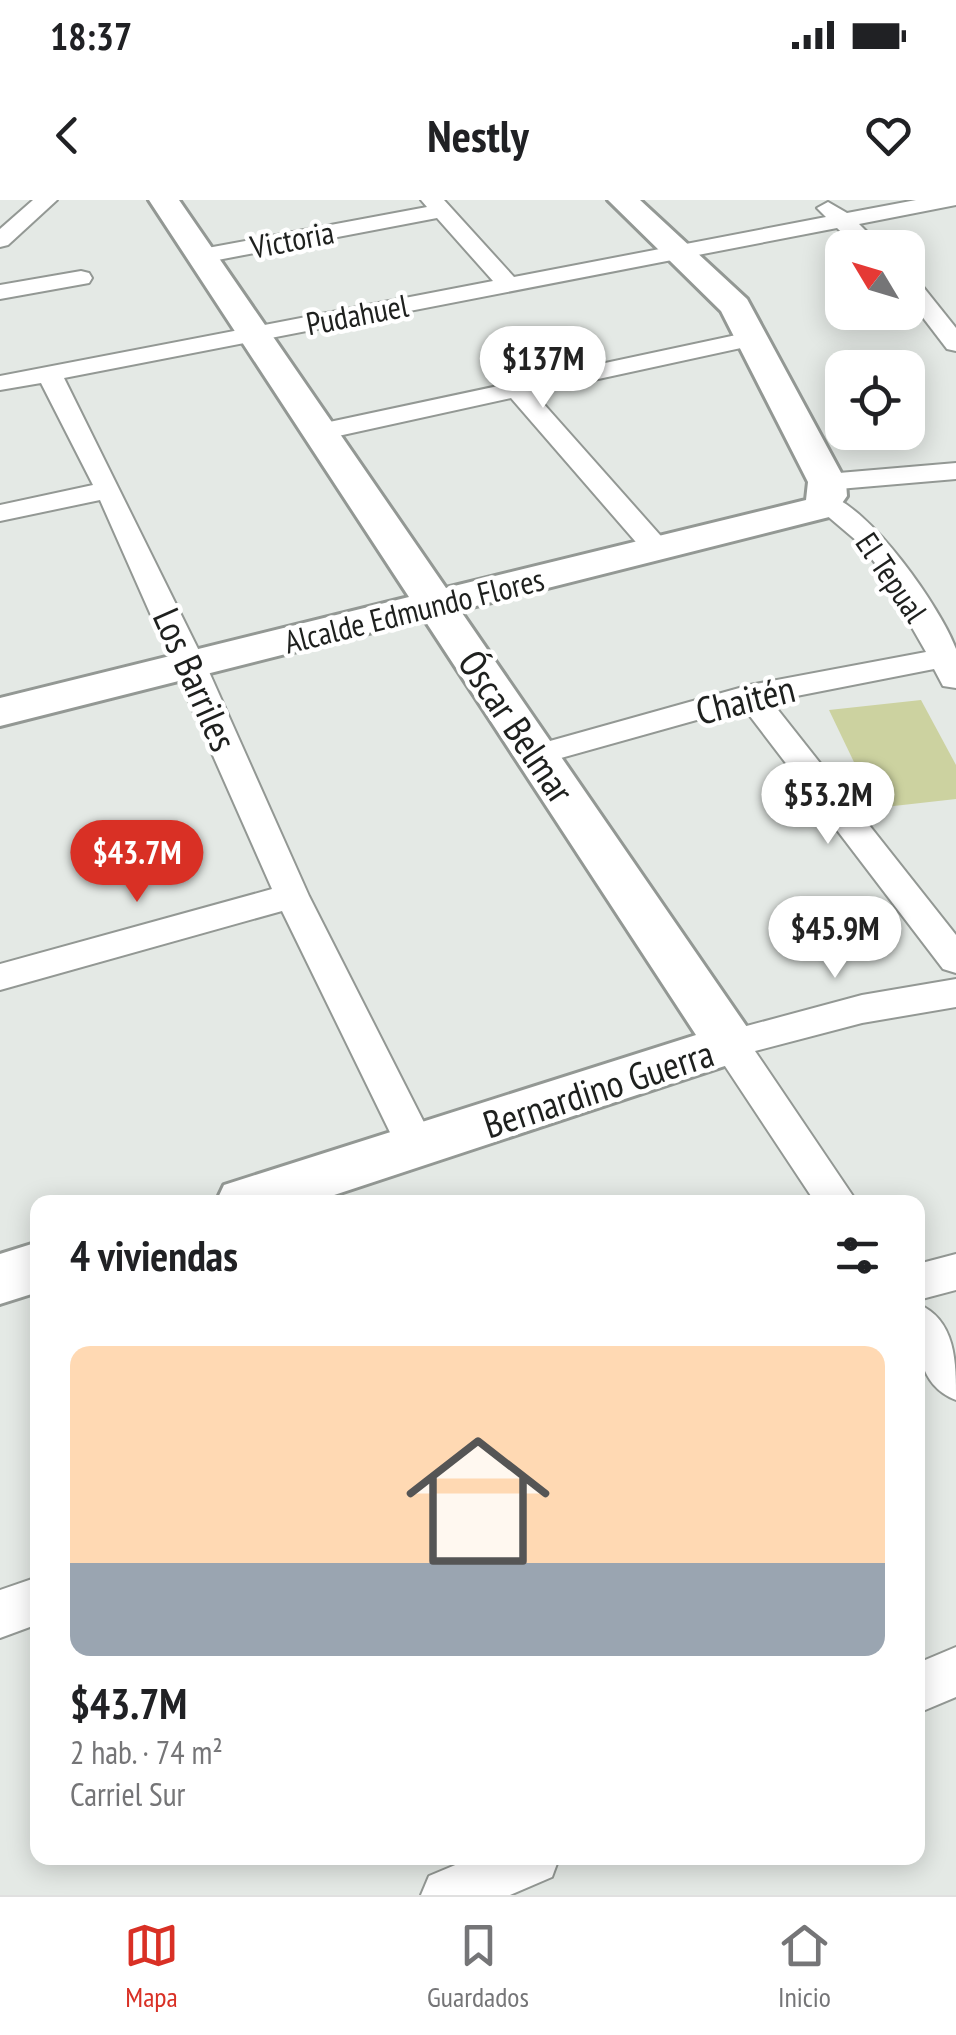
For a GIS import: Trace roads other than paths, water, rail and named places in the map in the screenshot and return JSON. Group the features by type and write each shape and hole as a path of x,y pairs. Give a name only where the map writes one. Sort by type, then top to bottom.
{"street":[{"path":"0,240 46,200"},
{"name":"Óscar Belmar","path":"164,200 832,1195"},
{"path":"345,200 366,225"},
{"path":"623,200 726,295 755,338 826,492 956,472"},
{"path":"819,200 853,230"},
{"name":"Pudahuel","path":"0,383 950,200"},
{"path":"437,205 508,285"},
{"name":"Victoria","path":"202,256 366,225 437,205"},
{"path":"0,292 82,278"},
{"path":"925,305 956,344"},
{"path":"320,432 755,338"},
{"name":"Los Barriles","path":"49,374 109,490 191,665 292,896 417,1148"},
{"path":"516,388 658,550"},
{"path":"0,513 109,490"},
{"name":"Alcalde Edmundo Flores","path":"0,712 802,515 826,492"},
{"name":"El Tepual","path":"826,492 879,545 952,665"},
{"name":"Chaitén","path":"536,756 750,695 952,665"},
{"path":"750,695 956,960"},
{"path":"0,977 292,896"},
{"name":"Bernardino Guerra","path":"266,1195 730,1044 862,1009 956,993"},
{"path":"0,1279 30,1270"},
{"path":"925,1280 956,1272"},
{"path":"925,1333 956,1380"},
{"path":"0,1614 30,1603"},
{"path":"925,1685 956,1672"},
{"path":"448,1895 517,1865"}]}
